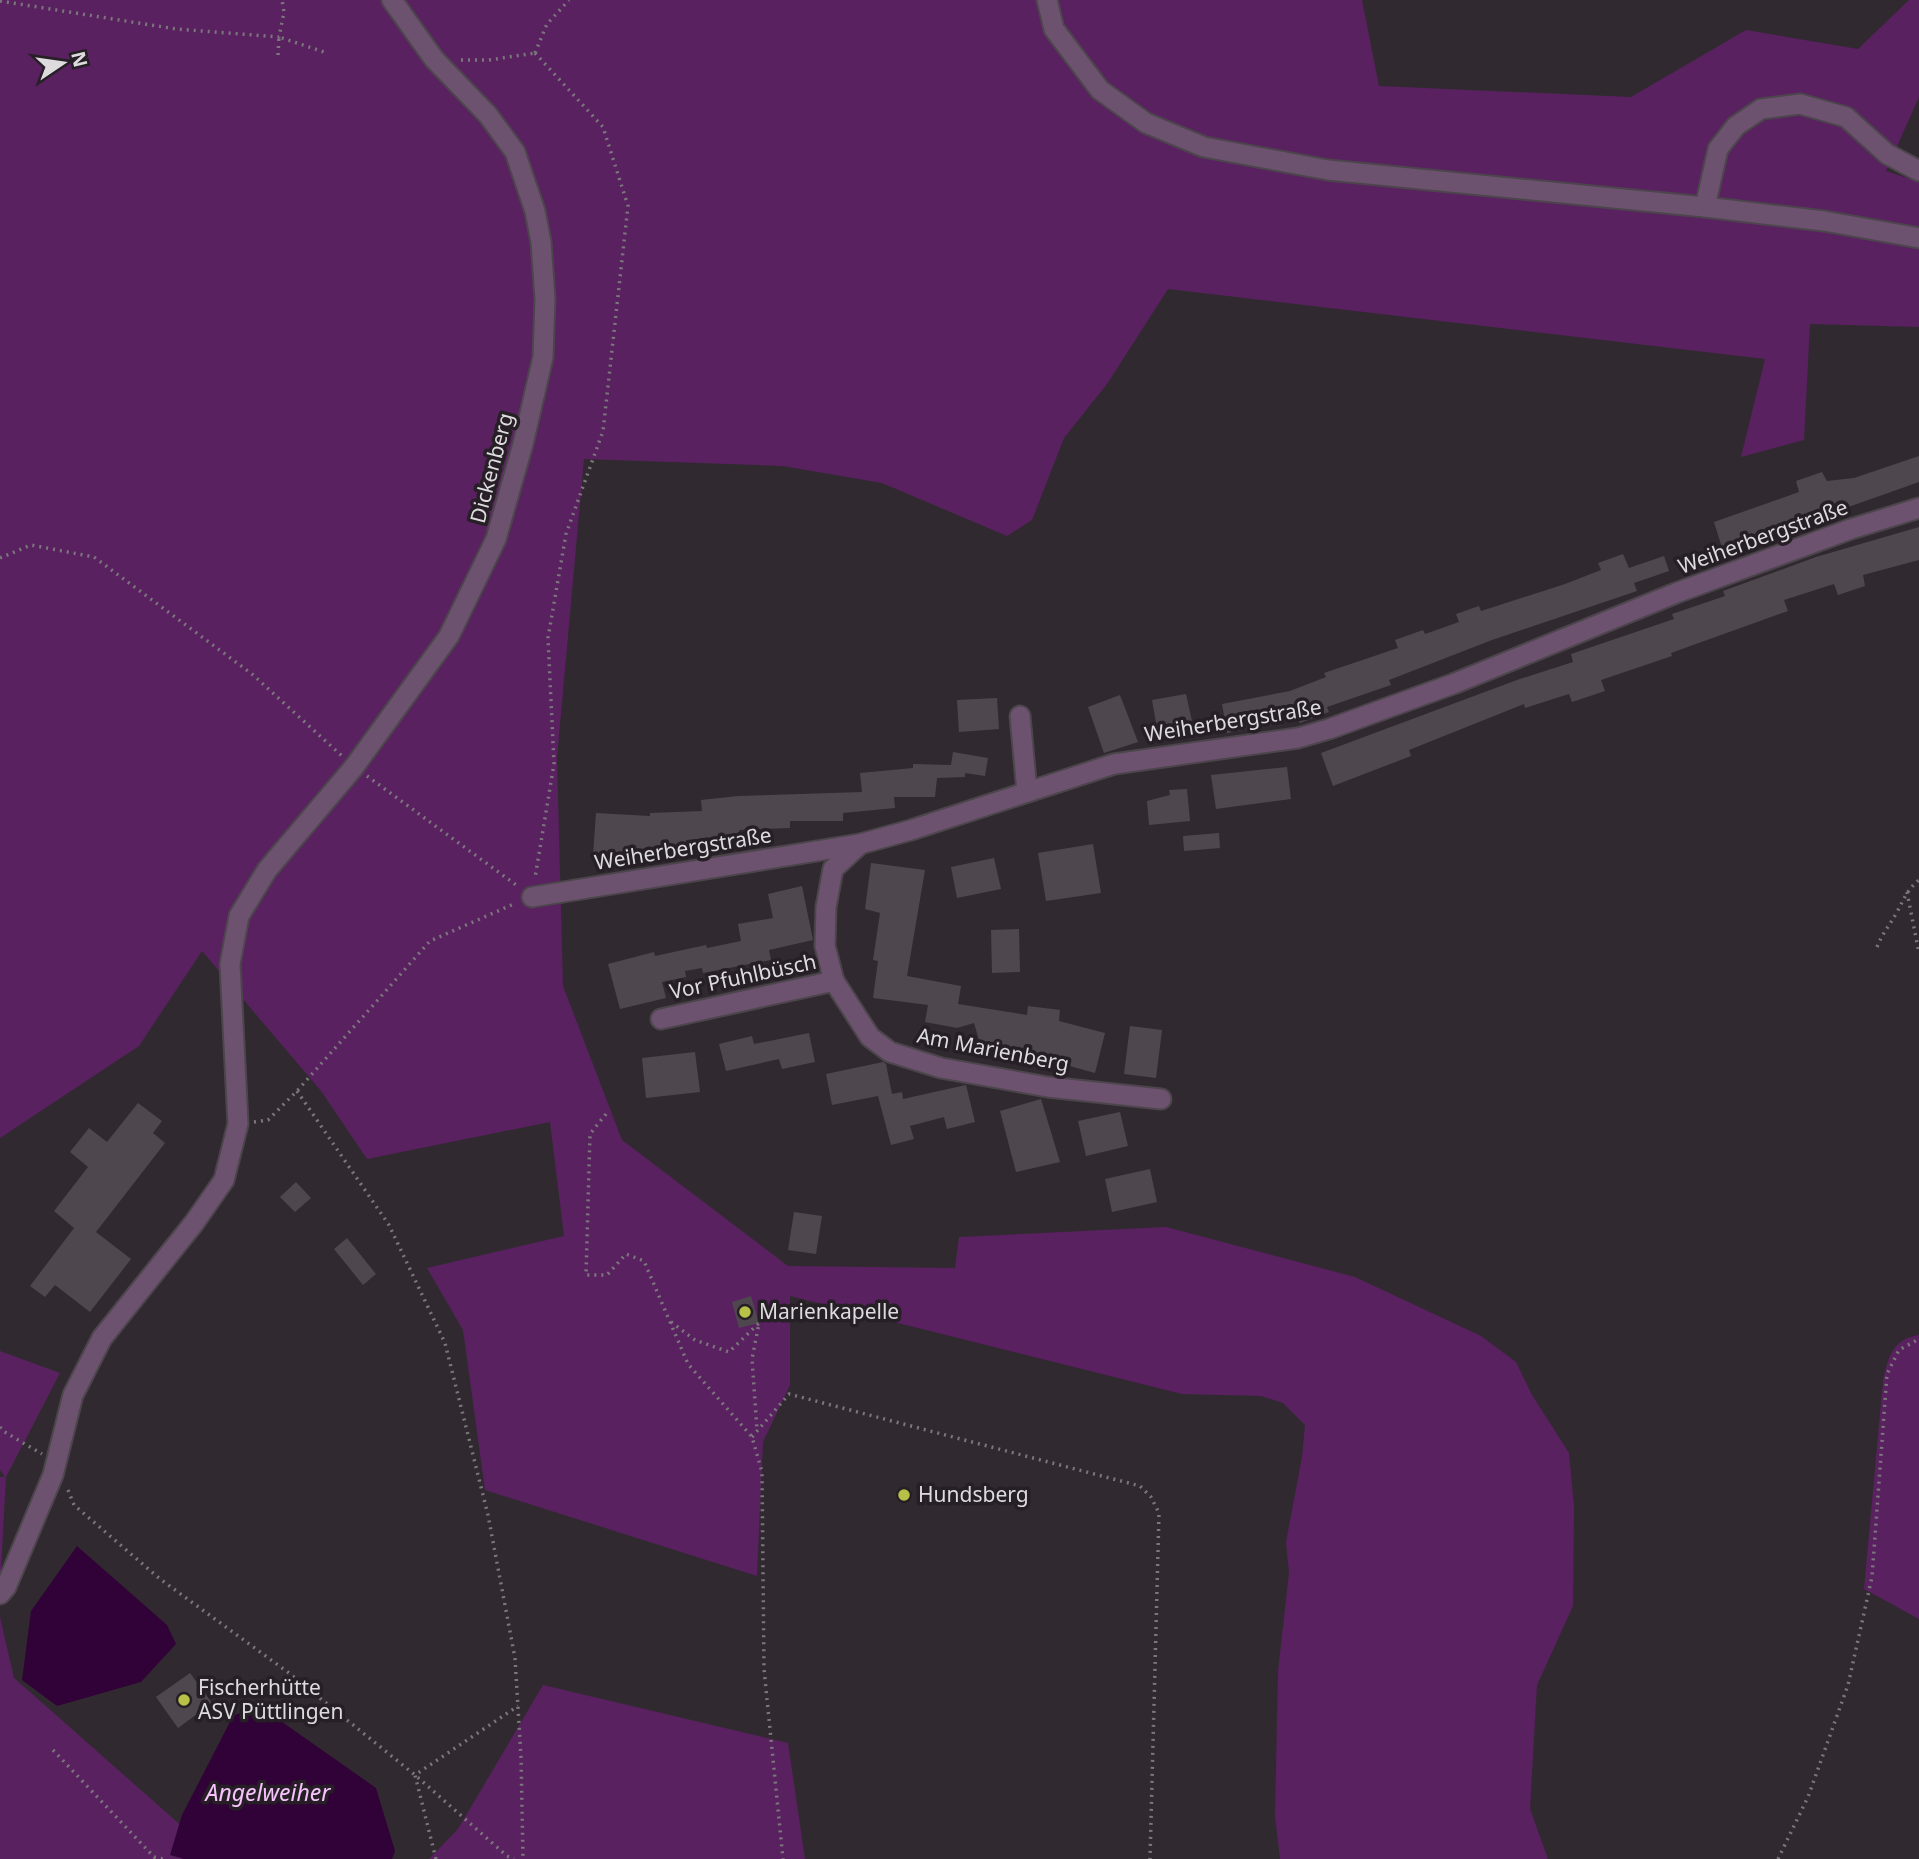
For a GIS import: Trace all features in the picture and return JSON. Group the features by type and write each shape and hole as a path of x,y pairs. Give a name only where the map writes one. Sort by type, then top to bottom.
{"street":[{"name":"Dickenberg","path":"238,1124 230,964 239,916 267,870 354,767 449,636 496,539 523,444 543,357 545,299 541,242 535,211 515,152 488,115 434,59 392,0"},
{"path":"1047,0 1054,29 1100,90 1146,122 1204,147 1328,170 1705,207 1824,221 1919,237"},
{"path":"1705,207 1718,149 1736,126 1761,110 1800,104 1846,117 1887,154 1919,172"},
{"name":"Weiherbergstraße","path":"532,897 860,844 1114,764 1298,738 1453,684 1676,593 1851,529 1919,508"},
{"path":"1020,716 1027,792"},
{"name":"Am Marienberg","path":"860,844 833,869 826,907 825,946 834,981 870,1037 890,1052 941,1068 1048,1087 1161,1099"},
{"name":"Vor Pfuhlbüsch","path":"661,1019 834,981"},
{"path":"0,1594 6,1587 53,1475 73,1395 102,1338 194,1223 224,1180 238,1124"}],"path":[{"path":"278,55 284,12 282,0"},
{"path":"535,53 547,24 569,0"},
{"path":"0,1 176,29 279,37 324,52"},
{"path":"434,59 489,60 535,53"},
{"path":"532,897 554,764 548,638 566,534 603,431 628,206 603,127 535,53"},
{"path":"0,558 31,545 94,557 252,674 354,767 532,897"},
{"path":"1877,947 1907,890 1919,880"},
{"path":"1907,890 1919,953"},
{"path":"238,1124 268,1120 430,941 532,897"},
{"path":"297,1091 389,1225 444,1343 488,1515 515,1658 523,1859"},
{"path":"606,1114 590,1134 586,1275 607,1275 626,1254 644,1261 688,1364 752,1437 762,1472 764,1669 783,1859"},
{"path":"670,1321 695,1340 729,1352 758,1323 752,1359 757,1431"},
{"path":"1778,1859 1808,1797 1849,1685 1872,1577 1887,1374 1899,1350 1919,1339"},
{"path":"752,1437 789,1394 1140,1486 1151,1497 1159,1513 1150,1859"},
{"path":"0,1427 56,1463 74,1505 160,1579 289,1674 415,1774 507,1856 514,1859"},
{"path":"415,1774 518,1706"},
{"path":"53,1750 154,1857 163,1859"},
{"path":"415,1774 436,1859"}],"shaded area":[{"path":"0,0 1362,0 1379,86 1631,97 1746,30 1858,49 1909,0 1919,0 1919,97 1886,171 1919,182 1919,327 1810,324 1804,440 1741,457 1765,359 1168,289 1107,384 1064,438 1032,520 1007,536 882,483 783,466 584,459 557,758 563,986 622,1140 788,1266 955,1268 959,1237 1166,1227 1355,1277 1481,1336 1516,1362 1532,1395 1569,1453 1574,1507 1573,1606 1537,1685 1530,1809 1548,1859 1280,1859 1275,1816 1278,1671 1289,1573 1286,1542 1302,1457 1305,1425 1283,1403 1261,1396 1182,1394 790,1296 790,1385 763,1442 757,1576 485,1490 463,1330 427,1268 564,1236 550,1122 367,1159 321,1091 202,951 139,1046 0,1138"},
{"path":"1919,1335 1919,1619 1864,1589 1883,1381 1889,1357 1897,1345"},
{"path":"0,1351 60,1373 6,1477 0,1588 0,1477 5,1477 0,1470"},
{"path":"0,1617 14,1678 219,1859 0,1859"},
{"path":"543,1685 788,1743 805,1859 429,1859 458,1829"}],"water":[{"path":"77,1546 167,1625 176,1644 141,1682 57,1706 22,1680 31,1611"},
{"name":"Angelweiher","path":"258,1705 376,1788 395,1851 392,1859 184,1859 170,1855 182,1815 233,1716"}],"building":[{"path":"1919,456 1919,482 1724,554 1714,522 1799,492 1796,481 1822,472 1827,481 1854,478"},
{"path":"1919,527 1919,560 1863,575 1865,586 1838,595 1834,584 1784,600 1788,611 1601,680 1605,691 1572,702 1569,694 1525,708 1524,704 1409,750 1411,756 1333,786 1321,753 1573,662 1571,654 1674,619 1672,614 1725,596 1723,591 1816,557"},
{"path":"1623,554 1629,568 1664,556 1669,571 1634,583 1637,591 1492,640 1389,680 1391,685 1327,707 1329,712 1300,723 1298,719 1227,733 1222,704 1290,691 1326,677 1324,673 1398,648 1395,640 1423,630 1425,634 1459,622 1456,614 1479,606 1481,611 1565,584 1601,570 1598,563"},
{"path":"1186,694 1192,721 1182,722 1183,734 1159,739 1152,700"},
{"path":"1120,695 1138,742 1104,753 1088,707"},
{"path":"997,698 999,729 959,732 957,700"},
{"path":"953,752 988,758 985,776 965,773 965,777 937,778 935,797 894,797 895,808 843,813 843,821 790,821 790,828 739,830 739,835 686,840 687,847 632,849 632,857 593,855 596,813 650,816 650,813 702,811 701,800 738,796 862,792 860,773 913,768 913,764 951,765"},
{"path":"1287,767 1291,799 1216,809 1211,775"},
{"path":"1187,789 1190,821 1149,825 1147,801 1170,795 1169,790"},
{"path":"1219,833 1220,848 1184,851 1183,836"},
{"path":"1093,844 1101,893 1046,901 1038,853"},
{"path":"994,858 1001,889 957,898 951,867"},
{"path":"871,863 925,870 907,976 961,986 958,1004 1027,1015 1028,1006 1060,1010 1059,1021 1105,1033 1095,1073 1066,1065 1068,1058 981,1047 974,1023 957,1028 925,1022 928,1005 873,998 878,961 873,960 880,913 865,909"},
{"path":"802,886 813,940 769,950 771,960 703,973 702,968 685,971 686,977 662,982 666,998 620,1009 608,964 654,952 655,956 741,941 738,924 773,918 768,894"},
{"path":"1019,929 1020,972 992,973 991,930"},
{"path":"1130,1026 1162,1030 1156,1078 1124,1074"},
{"path":"809,1033 815,1062 782,1069 779,1059 726,1071 719,1044 752,1036 754,1044"},
{"path":"695,1052 700,1092 646,1098 642,1058"},
{"path":"883,1062 886,1064 892,1094 902,1092 903,1099 966,1085 975,1122 947,1129 944,1117 910,1126 914,1139 891,1145 878,1096 832,1105 826,1074"},
{"path":"1041,1099 1060,1162 1016,1172 1000,1111"},
{"path":"138,1103 162,1121 153,1133 165,1143 96,1232 131,1259 90,1312 55,1285 45,1297 30,1286 74,1228 54,1211 88,1167 70,1152 89,1128 107,1142"},
{"path":"1120,1112 1128,1146 1086,1156 1078,1121"},
{"path":"1150,1169 1157,1202 1112,1212 1105,1179"},
{"path":"296,1182 311,1198 295,1212 280,1197"},
{"path":"794,1212 822,1216 816,1254 788,1250"},
{"path":"347,1238 376,1274 363,1285 334,1249"},
{"name":"Marienkapelle","path":"751,1296 759,1323 739,1328 732,1302"},
{"name":"Fischerhütte ASV Püttlingen","path":"190,1673 212,1703 178,1728 156,1697"}],"place":[{"name":"Marienkapelle","path":"745,1312"},
{"name":"Hundsberg","path":"904,1495"},
{"name":"Fischerhütte ASV Püttlingen","path":"184,1700"}]}
